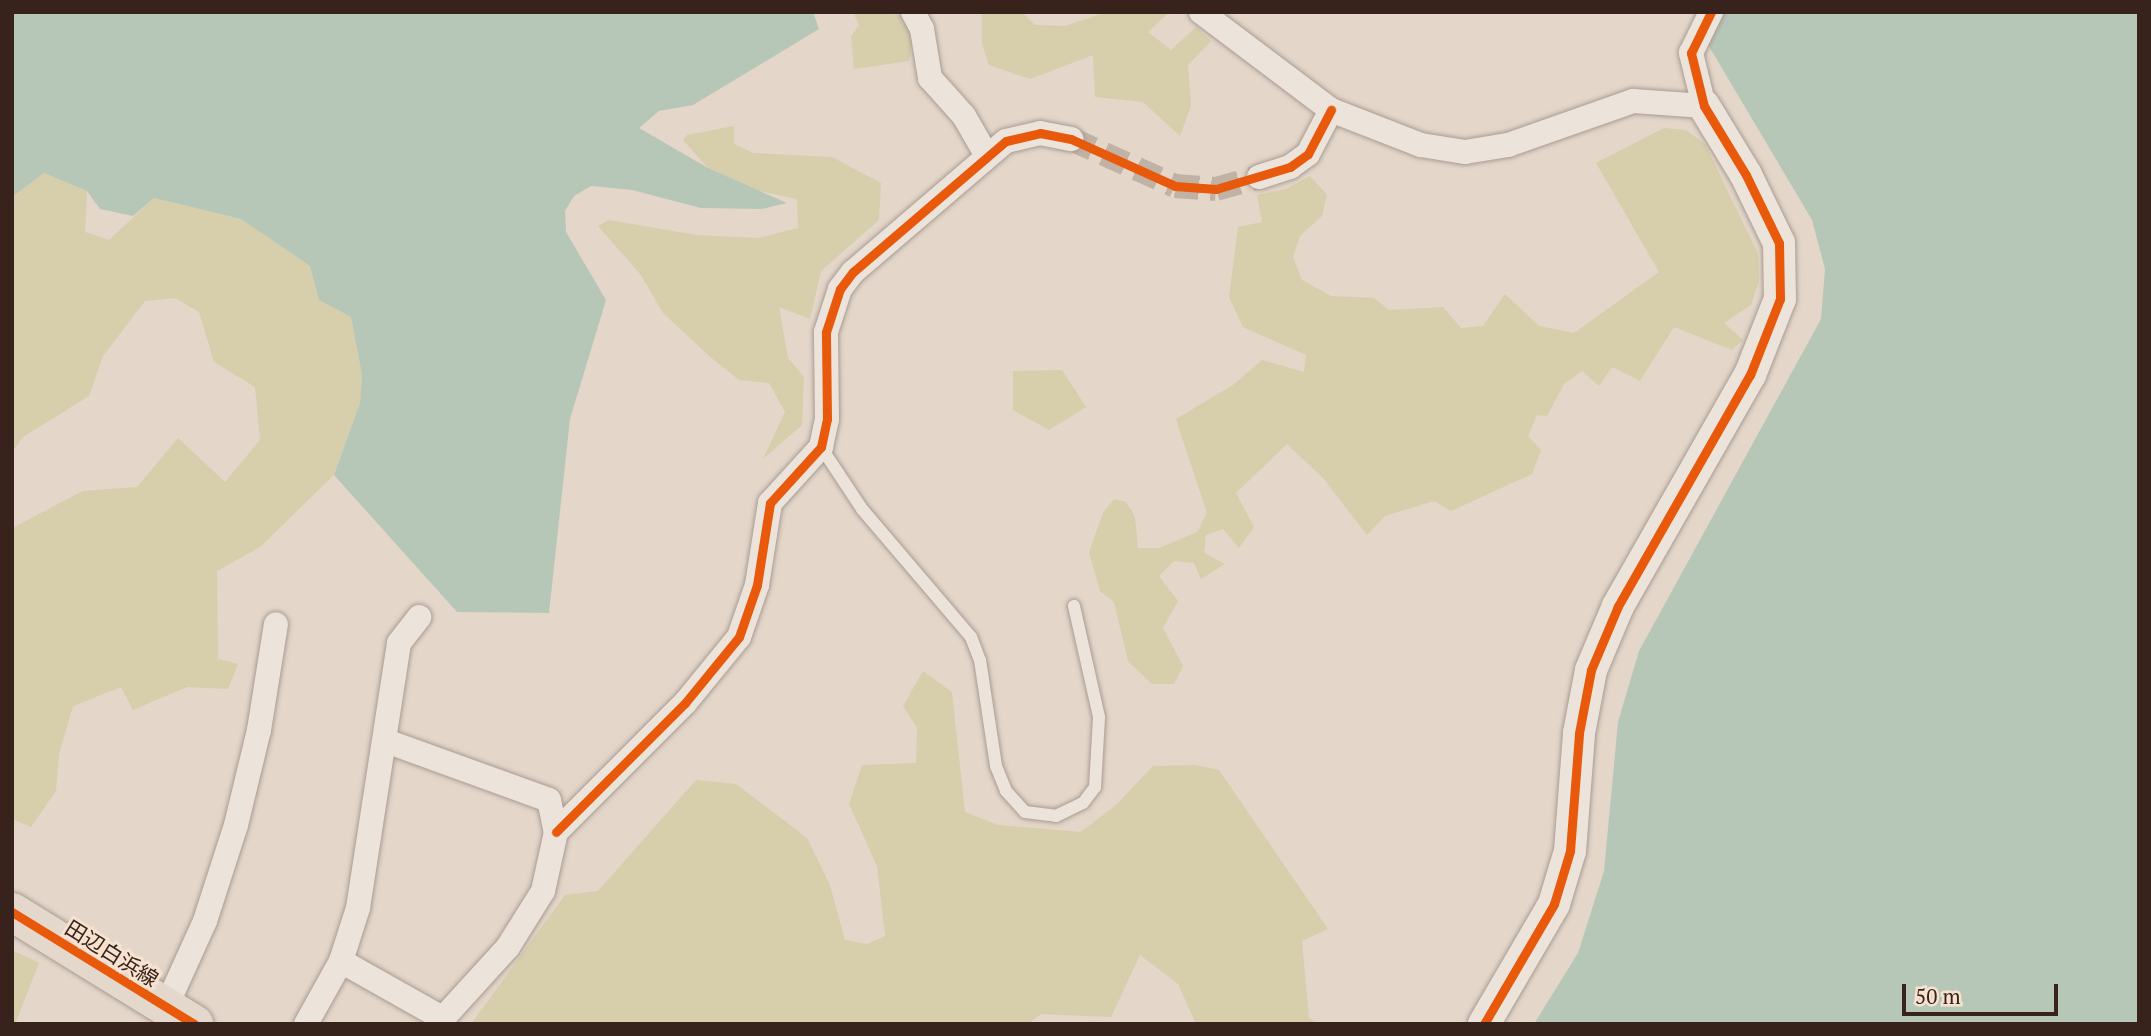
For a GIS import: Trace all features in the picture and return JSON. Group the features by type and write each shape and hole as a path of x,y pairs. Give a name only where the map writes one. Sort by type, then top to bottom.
{"main road":[{"name":"田辺白浜線","path":"12,912 180,1016"}],"street":[{"path":"913,12 922,29 930,78 964,116 987,156"},
{"path":"1201,12 1331,110 1421,145 1465,152 1507,145 1633,101 1704,106"},
{"path":"1484,1024 1554,904 1566,864 1579,733 1591,670 1618,606 1750,375 1780,299 1779,243 1746,175 1704,106 1691,53 1711,12"},
{"path":"1259,177 1290,167 1308,154 1331,110"},
{"path":"341,961 440,1021 508,947 543,891 556,832 576,806 685,703 739,638 757,585 770,503 821,447 827,419 826,332 840,289 853,272 1006,141 1040,133 1070,139"},
{"path":"306,1024 341,961 358,908 386,741 399,643 419,617"},
{"path":"180,1016 205,921 236,825 259,730 276,624"},
{"path":"386,741 548,800 556,832"}],"lane":[{"path":"821,447 862,509 971,637 980,660 996,766 1006,791 1025,812 1056,816 1083,803 1095,787 1099,717 1074,606"}],"shaded area":[{"path":"12,12 813,12 819,29 693,105 659,111 639,128 708,168 787,203 762,209 701,208 632,190 591,186 574,196 565,211 566,232 606,300 570,419 549,613 457,612 334,475 360,403 362,375 351,317 319,300 310,266 241,219 154,198 133,216 100,209 87,191 44,173 12,197"},
{"path":"853,12 904,15 913,38 909,61 854,69 851,37 859,25"},
{"path":"982,12 1022,12 1035,25 1065,26 1107,12 1169,12 1148,32 1171,50 1196,27 1211,41 1188,65 1191,106 1180,136 1143,102 1095,97 1093,55 1030,79 989,65 982,43"},
{"path":"1722,12 2139,12 2139,1024 1534,1024 1578,953 1604,871 1618,722 1639,651 1821,319 1825,269 1812,220 1707,43"},
{"path":"734,126 734,144 753,153 832,157 881,183 879,220 821,271 810,319 779,307 788,358 804,377 802,425 763,459 785,412 769,383 739,380 709,356 663,313 641,275 598,226 609,220 696,235 758,238 798,228 797,199 759,191 708,168 683,140 687,135"},
{"path":"1664,128 1686,130 1705,144 1758,254 1759,281 1751,305 1724,323 1743,340 1732,350 1674,327 1640,381 1612,367 1599,386 1582,371 1564,384 1547,416 1537,415 1528,436 1541,450 1532,474 1451,511 1434,501 1385,516 1367,535 1323,478 1287,444 1236,493 1254,527 1239,548 1223,529 1206,535 1204,553 1225,564 1201,579 1194,563 1174,561 1159,576 1178,601 1163,628 1183,666 1174,684 1152,684 1128,661 1114,602 1100,591 1089,552 1103,513 1114,499 1126,502 1135,517 1138,548 1159,548 1197,532 1207,513 1176,419 1233,385 1262,360 1304,372 1306,355 1243,327 1229,297 1238,227 1262,222 1257,195 1286,189 1310,176 1327,195 1322,216 1300,236 1293,257 1302,280 1331,296 1374,298 1389,310 1443,307 1461,328 1483,326 1505,294 1539,326 1574,333 1659,272 1596,163"},
{"path":"44,173 87,191 85,232 109,240 154,198 241,219 310,266 319,300 351,317 362,375 360,403 334,475 260,547 217,571 218,659 238,664 228,689 187,687 133,710 121,687 73,706 59,754 56,791 31,827 12,819 12,528 83,491 137,487 178,438 225,482 260,440 255,387 214,362 199,312 175,298 145,301 103,356 89,396 23,437 12,452 12,197"},
{"path":"1062,370 1086,407 1049,430 1013,410 1013,371"},
{"path":"923,671 952,692 965,812 998,825 1081,832 1116,805 1153,766 1196,765 1219,770 1328,929 1302,941 1309,1018 1319,1024 1196,1024 1178,984 1140,955 1111,1017 1041,1014 1028,1024 471,1024 565,895 598,891 696,780 736,784 807,838 830,885 845,940 867,944 885,936 877,866 849,804 862,765 916,763 917,728 903,706"},
{"path":"12,950 39,963 15,1024 12,1024"}],"tunnel":[{"path":"1071,139 1175,186 1216,189 1259,177"}],"cycle path":[{"path":"1484,1024 1554,904 1570,851 1579,733 1591,670 1618,606 1750,375 1780,299 1779,243 1746,175 1704,106 1691,53 1711,12"},
{"path":"556,832 685,703 739,637 757,585 770,503 821,447 827,419 826,332 840,289 853,272 1006,141 1040,133 1071,139 1175,186 1216,189 1290,167 1308,154 1331,110"},
{"path":"12,912 194,1024"}]}
